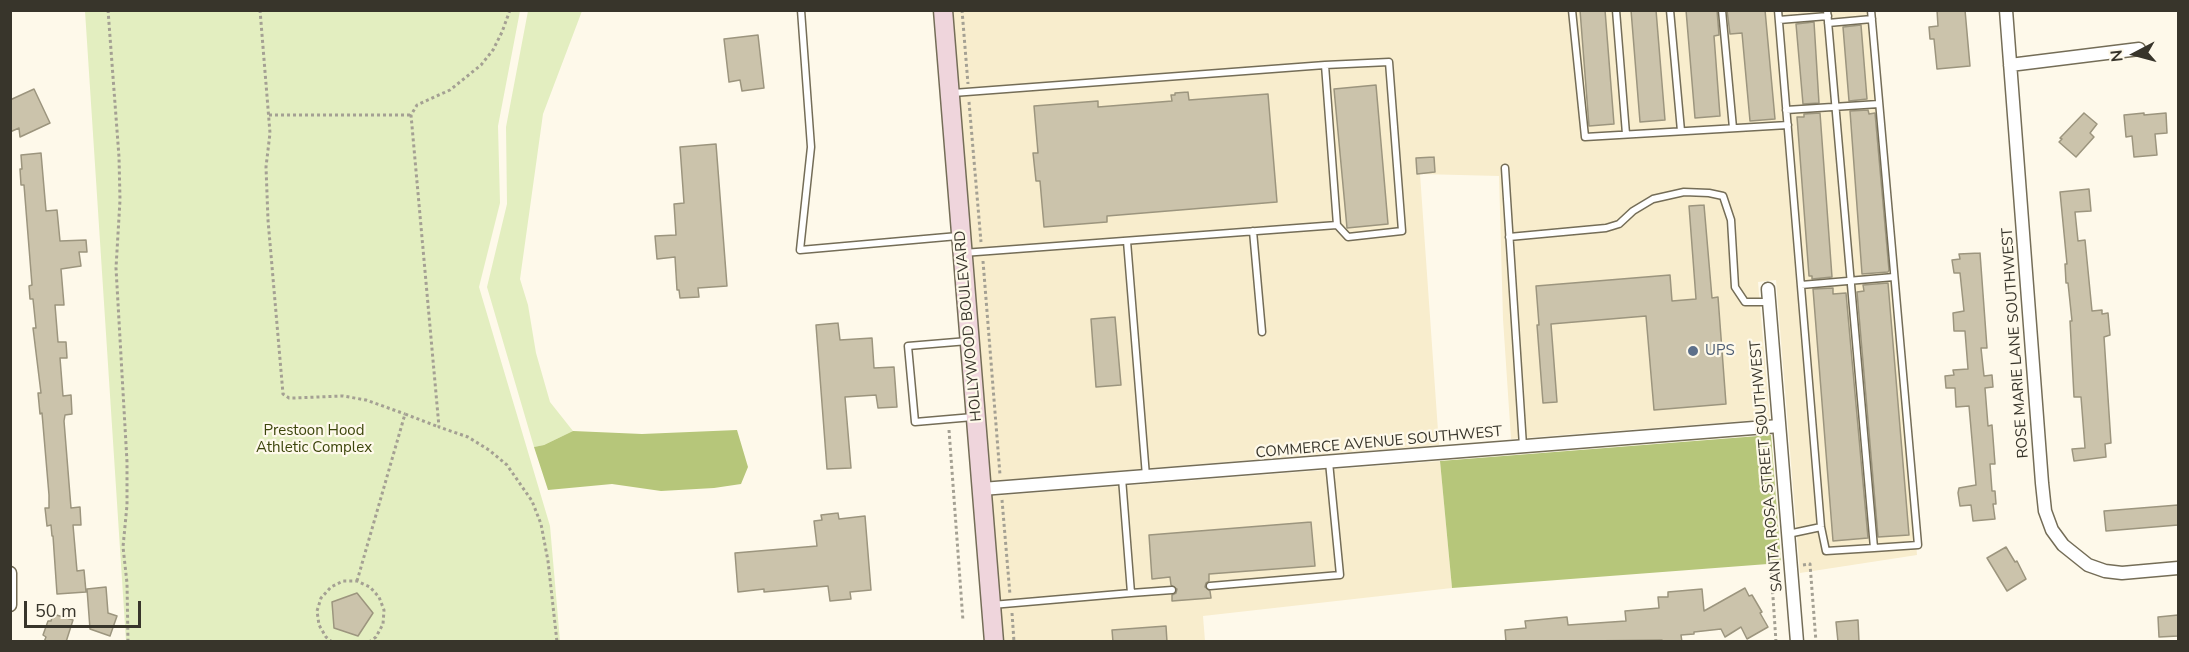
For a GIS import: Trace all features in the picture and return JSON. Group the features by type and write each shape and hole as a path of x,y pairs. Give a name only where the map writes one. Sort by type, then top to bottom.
{"street":[{"name":"HOLLYWOOD BOULEVARD","path":"943,10 994,642"},
{"name":"ROSE MARIE LANE SOUTHWEST","path":"2006,10 2046,511 2052,530 2063,545 2088,565 2105,571 2122,573 2178,568"},
{"path":"2010,65 2139,50"},
{"name":"SANTA ROSA STREET SOUTHWEST","path":"1768,295 1797,642"},
{"name":"COMMERCE AVENUE SOUTHWEST","path":"982,489 1779,426"},
{"path":"10,573 10,605"}],"lane":[{"path":"801,10 812,147 800,250 962,244 982,252 1337,225"},
{"path":"1572,10 1585,137 1788,125"},
{"path":"1616,10 1626,134"},
{"path":"1670,10 1681,131"},
{"path":"1722,10 1733,128"},
{"path":"1778,10 1821,527 1826,551 1918,545 1871,10"},
{"path":"1779,20 1828,16 1872,20"},
{"path":"1828,16 1874,548"},
{"path":"950,93 1325,65 1389,62 1402,231 1348,237 1337,225 1325,65"},
{"path":"1786,110 1879,105"},
{"path":"1505,168 1523,446"},
{"path":"1509,237 1606,228 1619,224 1633,210 1653,199 1684,192 1723,196 1731,220 1735,287 1745,302 1768,295"},
{"path":"1252,231 1262,332"},
{"path":"1127,241 1146,476"},
{"path":"1801,285 1894,277"},
{"path":"970,340 908,346 915,422 976,416"},
{"path":"1210,586 1340,575 1329,462"},
{"path":"1122,478 1131,593"},
{"path":"1788,534 1821,527"},
{"path":"992,605 1172,590"}],"path":[{"path":"108,10 119,157 120,200 116,268 128,462 123,546 127,583 128,642"},
{"path":"260,10 270,139 266,167 268,220 284,394 289,398 343,396 366,400 468,438 489,450 507,465 532,501 541,524 548,561 557,642"},
{"path":"439,426 411,115 417,105 450,90 481,65 493,50 510,10"},
{"path":"962,10 1014,642"},
{"path":"269,116 411,115"},
{"path":"357,581 405,414"},
{"path":"948,419 963,621"},
{"path":"332,642 319,625 317,611 321,598 331,587 343,581 357,581 370,587 379,597 384,610 382,624 376,637 369,642"}],"shaded area":[{"path":"952,11 1873,11 1917,555 1800,573 1776,280 1758,282 1770,419 1511,439 1503,319 1499,176 1420,174 1439,445 990,481"},
{"path":"1440,461 1452,588 1203,616 1205,641 1003,641 992,496"}],"green space":[{"name":"Prestoon Hood Athletic Complex","path":"85,11 520,11 498,126 500,203 479,287 550,526 560,641 126,641"},
{"path":"528,11 582,11 543,114 520,279 528,305 536,353 550,402 573,431 544,445 534,447 487,287 507,204 506,127"},
{"path":"737,430 748,467 741,484 714,488 661,491 612,484 548,490 534,447 544,445 573,431 642,434"},
{"path":"1771,435 1781,563 1452,588 1440,461"}],"building":[{"path":"1580,10 1605,10 1614,124 1589,126"},
{"path":"1631,10 1656,10 1665,120 1640,122"},
{"path":"1686,10 1717,10 1719,35 1714,36 1720,116 1695,118"},
{"path":"1727,10 1765,10 1775,119 1750,121 1742,33 1730,34"},
{"path":"1937,10 1965,10 1970,66 1937,69 1934,39 1930,39 1929,27 1938,26"},
{"path":"1814,22 1819,103 1803,104 1796,24"},
{"path":"1861,25 1867,99 1849,101 1843,27"},
{"path":"758,35 764,88 742,91 740,80 729,82 724,39"},
{"path":"1376,85 1388,224 1347,228 1334,89"},
{"path":"34,89 50,123 20,137 19,128 10,132 10,100"},
{"path":"1188,92 1189,100 1268,94 1277,202 1107,216 1107,222 1044,227 1040,181 1036,181 1033,153 1038,153 1034,106 1098,101 1098,107 1172,101 1171,95"},
{"path":"1868,110 1869,114 1875,113 1889,270 1888,272 1862,274 1850,111"},
{"path":"1820,113 1832,277 1812,279 1812,276 1809,276 1797,117"},
{"path":"2084,113 2097,124 2090,133 2094,137 2076,157 2059,142 2062,139 2060,138"},
{"path":"2144,113 2144,115 2166,113 2167,133 2155,134 2157,155 2134,157 2132,136 2126,137 2124,115"},
{"path":"716,144 727,286 698,288 699,297 680,298 679,290 677,290 675,257 657,259 655,236 676,235 674,204 684,203 680,147"},
{"path":"41,153 46,211 57,210 60,241 86,240 87,252 79,252 81,266 61,269 64,305 55,305 58,342 66,342 67,358 60,358 63,396 71,395 72,414 65,415 64,421 71,508 80,507 81,525 73,525 77,571 84,570 86,592 57,594 53,536 51,525 47,526 45,508 49,508 49,495 42,413 40,414 38,393 41,393 33,328 36,328 33,299 30,299 29,286 32,285 24,185 21,185 20,169 22,169 21,155"},
{"path":"1434,157 1435,172 1417,174 1416,158"},
{"path":"2089,189 2091,211 2075,212 2078,241 2085,240 2092,311 2102,310 2102,314 2108,313 2110,335 2104,337 2111,443 2105,444 2106,457 2074,461 2072,449 2085,448 2081,397 2074,397 2070,321 2072,321 2068,283 2066,283 2065,264 2067,264 2060,192"},
{"path":"1704,205 1712,298 1718,297 1726,404 1654,410 1646,316 1551,324 1557,402 1543,403 1536,286 1670,275 1672,301 1696,299 1689,206"},
{"path":"1980,253 1987,348 1981,348 1984,376 1992,375 1993,387 1985,388 1988,426 1992,425 1995,464 1990,464 1992,491 1995,491 1996,504 1993,504 1995,519 1973,521 1971,505 1960,506 1958,493 1959,488 1976,485 1969,406 1956,407 1955,388 1946,388 1945,376 1954,375 1953,370 1968,369 1965,331 1954,331 1953,313 1964,311 1960,273 1954,273 1952,260 1960,259 1959,254"},
{"path":"1888,283 1909,535 1878,537 1857,292 1864,291 1863,285"},
{"path":"1833,288 1833,294 1846,293 1868,538 1833,541 1813,289"},
{"path":"1115,317 1121,385 1096,387 1091,319"},
{"path":"838,323 840,340 872,338 874,368 894,367 897,407 878,408 876,395 845,397 851,468 827,469 816,325"},
{"path":"2178,505 2178,525 2106,531 2104,511"},
{"path":"838,513 839,519 865,516 871,590 850,592 851,599 830,601 828,586 738,592 735,553 817,546 814,521 822,520 821,515"},
{"path":"1311,522 1315,566 1209,574 1209,581 1205,587 1210,591 1211,598 1172,601 1172,595 1177,589 1171,585 1170,577 1152,579 1149,535"},
{"path":"2006,547 2015,562 2017,561 2026,579 2007,591 1987,558"},
{"path":"106,587 108,613 117,616 110,636 90,629 87,589"},
{"path":"1745,588 1749,596 1752,595 1768,627 1747,639 1741,627 1725,637 1721,629 1681,635 1682,642 1662,642 1662,640 1506,642 1505,630 1526,628 1525,621 1567,617 1568,625 1626,621 1625,611 1659,608 1658,597 1668,597 1668,592 1702,589 1704,611"},
{"path":"357,593 373,613 358,636 334,628 332,602"},
{"path":"53,614 73,620 66,642 44,642 46,637 43,635"},
{"path":"2178,615 2178,636 2159,637 2158,617"},
{"path":"1858,620 1859,642 1838,642 1836,622"},
{"path":"1166,626 1167,642 1113,642 1112,630"}],"place":[{"name":"UPS","path":"1693,351"}]}
